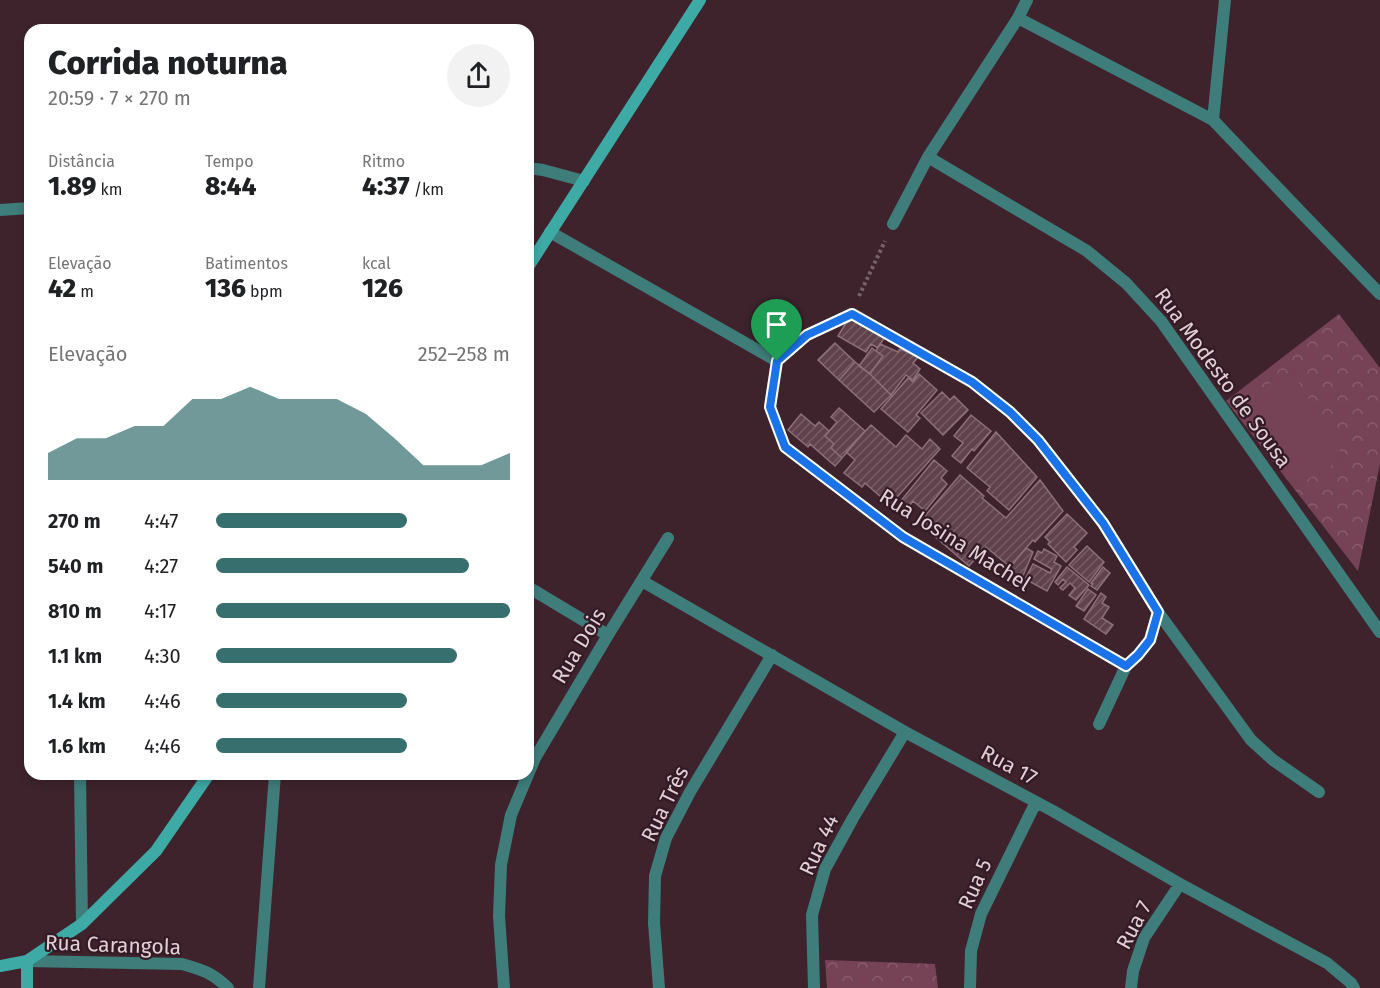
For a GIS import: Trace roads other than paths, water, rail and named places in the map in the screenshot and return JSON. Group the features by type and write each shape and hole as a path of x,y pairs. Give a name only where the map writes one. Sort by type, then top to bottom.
{"main road":[{"path":"534,257 700,0"},
{"path":"0,966 27,961 82,924 156,851 205,780"},
{"path":"27,961 27,988"}],"street":[{"path":"893,224 928,157 1028,0"},
{"path":"1213,120 1225,0"},
{"path":"1018,18 1213,120 1380,294"},
{"name":"Rua Modesto de Sousa","path":"928,157 1087,251 1126,283 1161,321 1380,632"},
{"path":"534,169 584,181"},
{"path":"0,210 24,208"},
{"path":"550,232 777,361 807,335 852,314 972,382 1010,412 1038,440 1103,523 1158,612 1251,740 1273,760 1319,792"},
{"name":"Rua Josina Machel","path":"777,361 770,407 785,447 903,537 1126,666"},
{"name":"Rua Dois","path":"534,760 668,538"},
{"name":"Rua 17","path":"642,581 905,732 1327,963 1351,983 1353,988"},
{"path":"534,591 608,635"},
{"path":"1099,724 1126,666 1150,640 1158,612"},
{"name":"Rua Três","path":"659,988 654,923 655,876 666,838 690,792 772,655"},
{"name":"Rua 44","path":"814,988 812,915 825,869 905,732"},
{"path":"80,780 82,924"},
{"path":"259,988 275,780"},
{"name":"Rua Dois","path":"504,988 499,916 501,865 511,815 526,780"},
{"name":"Rua 5","path":"970,988 971,951 981,914 1036,802"},
{"name":"Rua 7","path":"1131,988 1133,971 1144,938 1180,884"},
{"name":"Rua Carangola","path":"27,961 182,964 201,969 216,977 228,988"}]}
